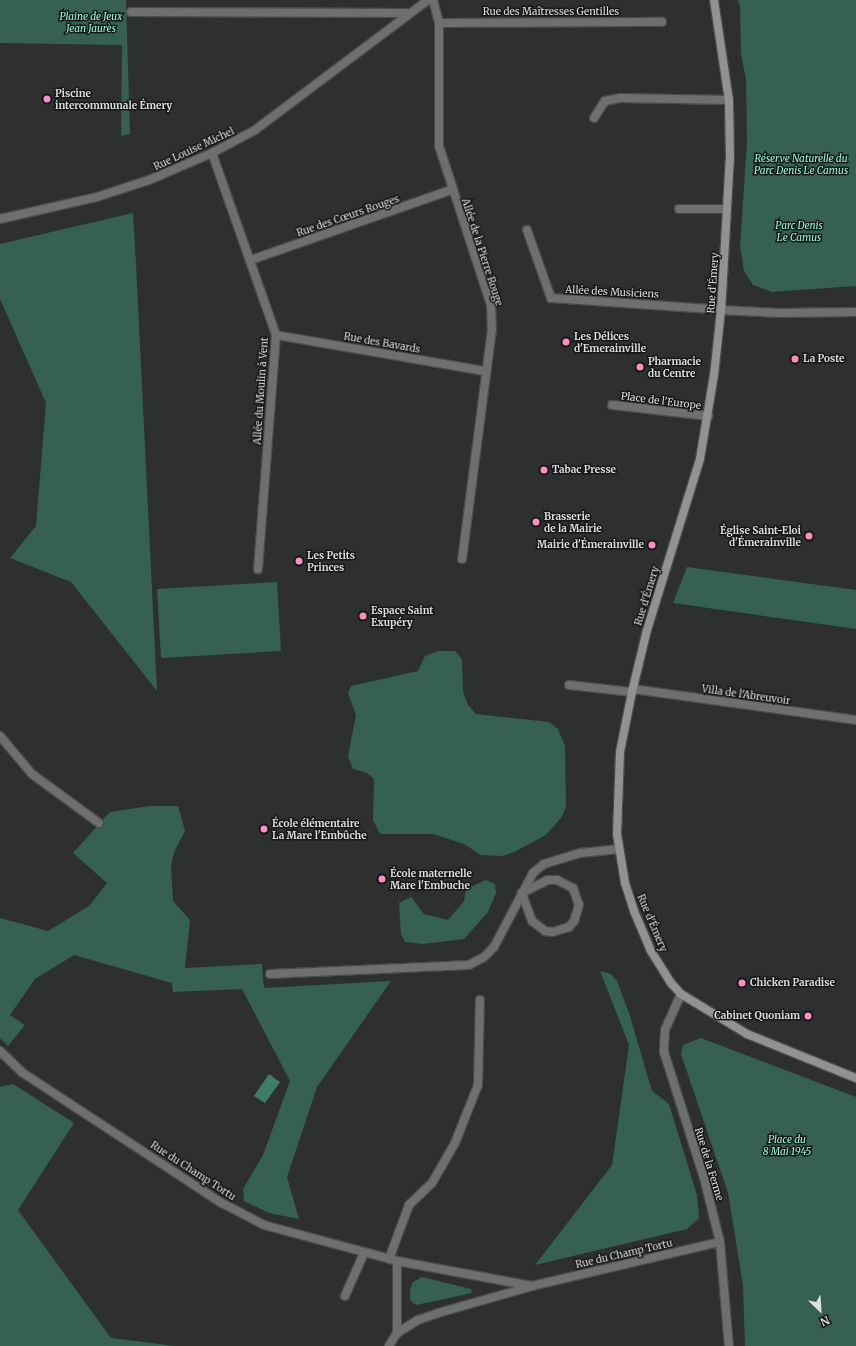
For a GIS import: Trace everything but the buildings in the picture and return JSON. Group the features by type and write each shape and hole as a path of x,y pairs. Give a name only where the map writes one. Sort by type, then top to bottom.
{"main road":[{"name":"Rue d'Émery","path":"714,0 729,100 730,156 728,209 721,310 708,416 691,490 647,630 620,752 617,811 619,849 634,911 651,951 672,984 681,994 747,1034 856,1078"}],"street":[{"name":"Rue Louise Michel","path":"0,219 105,194 149,180 212,153 255,130 289,106 407,13 428,0"},
{"name":"Allée de la Pierre Rouge","path":"433,0 439,23 438,146 451,190 491,305 492,329 485,371 462,559"},
{"path":"131,12 407,13"},
{"name":"Rue des Maîtresses Gentilles","path":"439,23 662,22"},
{"path":"594,118 600,106 611,99 729,100"},
{"name":"Allée du Moulin à Vent","path":"212,153 276,335 258,569"},
{"name":"Rue des Cœurs Rouges","path":"250,260 451,190"},
{"path":"679,209 728,209"},
{"name":"Allée des Musiciens","path":"527,230 551,298 721,310"},
{"path":"721,310 779,313 856,312"},
{"name":"Rue des Bavards","path":"276,335 485,371"},
{"name":"Place de l'Europe","path":"612,405 708,416"},
{"name":"Villa de l'Abreuvoir","path":"569,685 633,691 856,720"},
{"path":"0,736 32,774 98,823"},
{"path":"270,974 469,964 484,957 494,948 533,873 544,864 582,853 619,849"},
{"path":"548,880 566,883 577,896 578,914 569,927 553,932 545,931 532,921 522,893 548,880"},
{"name":"Rue de la Ferme","path":"681,994 665,1030 664,1052 704,1178 720,1242 729,1346"},
{"path":"397,1333 393,1260 409,1205 432,1184 455,1143 478,1084 480,1000"},
{"name":"Rue du Champ Tortu","path":"0,1051 23,1072 222,1203 270,1227 393,1260 532,1286"},
{"name":"Rue du Champ Tortu","path":"389,1346 397,1333 418,1320 438,1313 532,1286 720,1242"},
{"path":"345,1296 364,1253"}],"green space":[{"name":"Plaine de Jeux Jean Jaurès","path":"0,0 126,0 130,134 121,136 122,45 0,43"},
{"name":"Réserve Naturelle du Parc Denis Le Camus","path":"738,0 856,0 856,286 772,292 753,285 744,271 740,246 747,142 746,79 741,54 740,6"},
{"path":"133,213 157,691 71,582 10,558 36,526 46,403 0,299 0,244"},
{"path":"687,567 856,590 856,629 673,603"},
{"path":"277,582 281,651 161,658 157,589"},
{"path":"438,651 455,651 462,659 463,691 468,705 476,714 549,722 558,729 565,746 566,807 561,818 546,835 514,852 503,856 481,855 464,844 433,834 380,834 373,820 374,779 367,773 353,769 348,756 356,715 348,693 351,686 418,671 425,656"},
{"path":"149,806 178,806 185,831 175,850 171,865 173,901 190,920 185,968 262,964 264,988 391,981 317,1087 287,1177 299,1219 269,1213 244,1201 243,1189 263,1155 290,1081 242,989 173,992 172,983 74,955 35,979 10,1015 25,1025 8,1046 0,1038 0,918 48,931 89,906 107,883 73,853 110,812"},
{"path":"486,880 495,884 496,893 488,912 464,939 423,944 405,942 401,934 399,903 411,897 424,914 448,920 464,901 466,889"},
{"path":"600,971 611,974 617,981 630,1016 652,1091 669,1104 697,1195 699,1218 687,1229 535,1265 612,1165 629,1045"},
{"name":"Place du 8 Mai 1945","path":"701,1038 856,1097 856,1346 745,1346 743,1285 728,1193 681,1054 683,1045"},
{"path":"13,1084 74,1123 18,1210 111,1338 176,1346 0,1346 0,1087"},
{"path":"422,1277 471,1289 472,1293 416,1305 410,1300 410,1290 413,1282"}],"shaded area":[{"path":"269,1074 280,1082 265,1103 254,1096"}],"place":[{"name":"Piscine intercommunale Émery","path":"47,99"},
{"name":"Les Délices d'Emerainville","path":"566,342"},
{"name":"La Poste","path":"795,359"},
{"name":"Pharmacie du Centre","path":"640,367"},
{"name":"Tabac Presse","path":"544,470"},
{"name":"Brasserie de la Mairie","path":"536,522"},
{"name":"Église Saint-Eloi d'Émerainville","path":"809,536"},
{"name":"Mairie d'Émerainville","path":"652,545"},
{"name":"Les Petits Princes","path":"299,561"},
{"name":"Espace Saint Exupéry","path":"363,616"},
{"name":"École élémentaire La Mare l'Embûche","path":"264,829"},
{"name":"École maternelle Mare l'Embuche","path":"382,879"},
{"name":"Chicken Paradise","path":"742,983"},
{"name":"Cabinet Quoniam","path":"808,1016"}],"park label":[{"name":"Parc Denis Le Camus","path":"799,230"}]}
